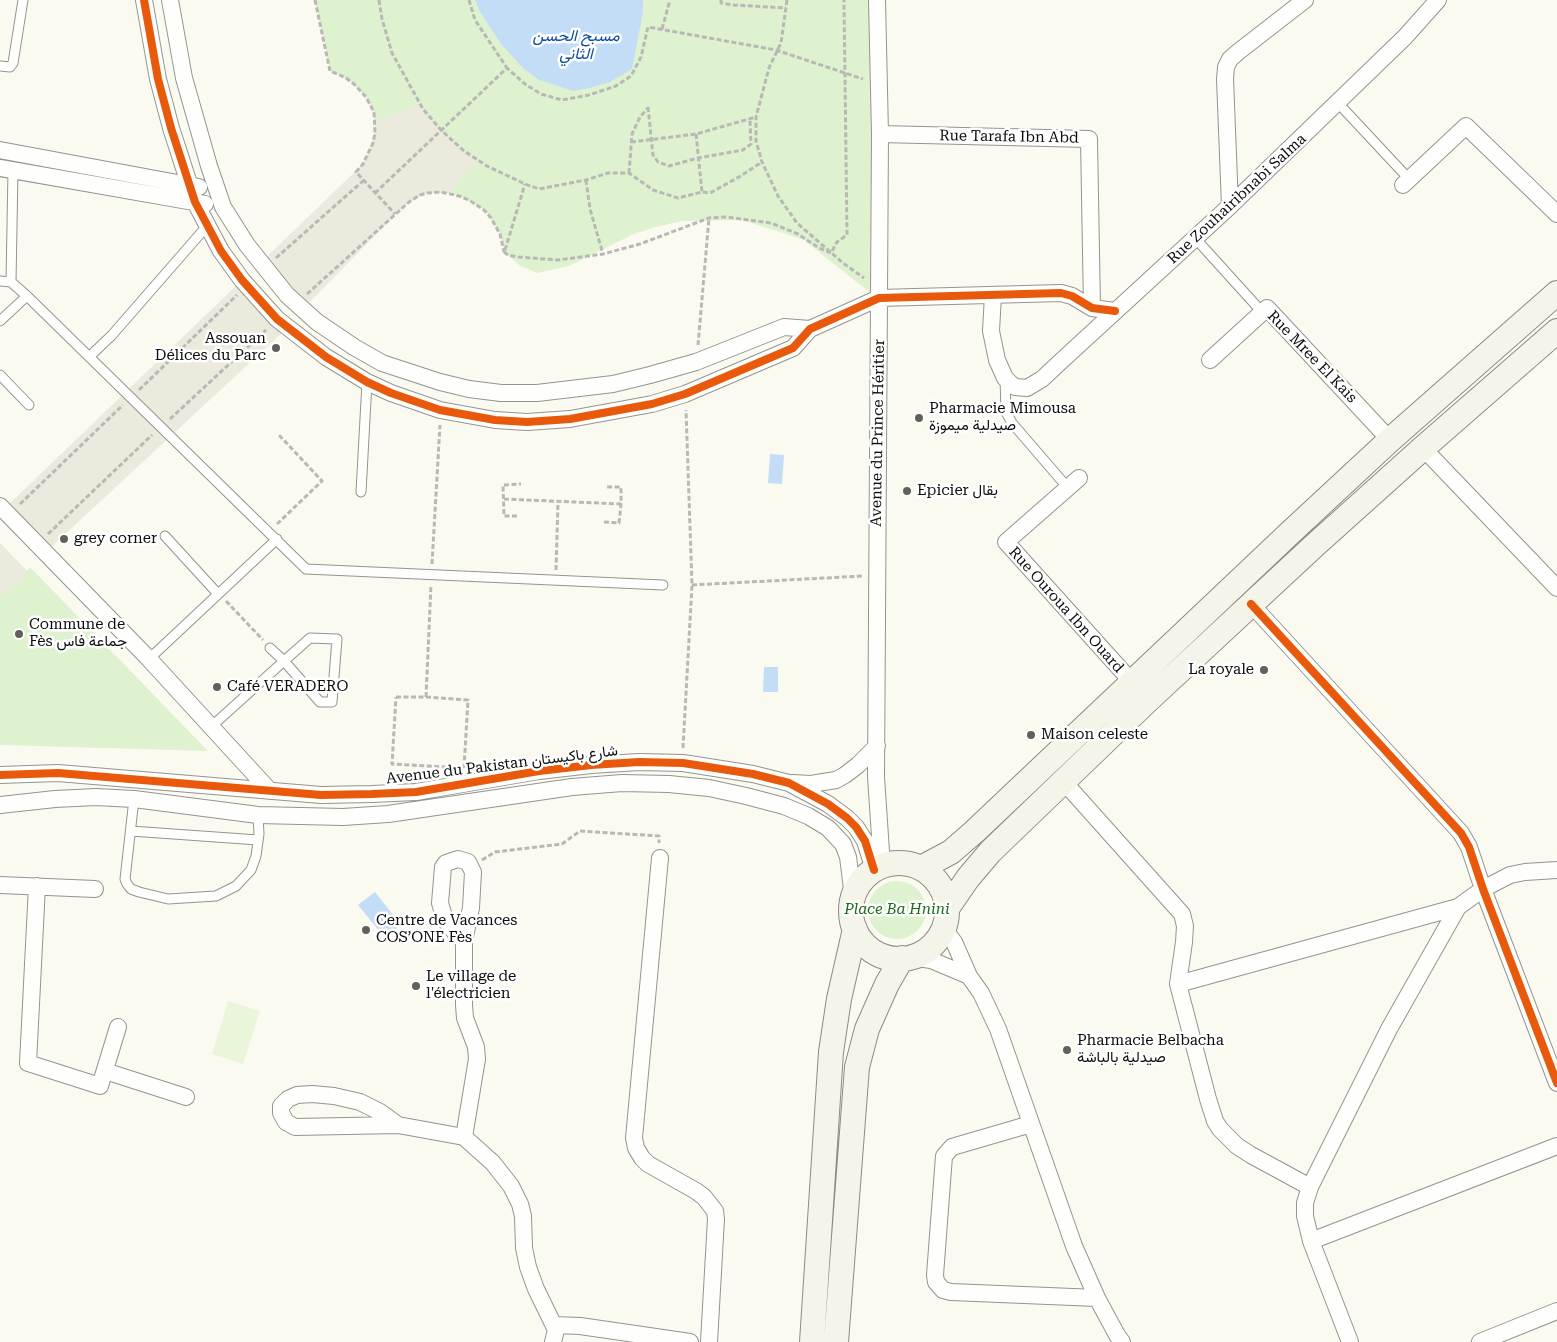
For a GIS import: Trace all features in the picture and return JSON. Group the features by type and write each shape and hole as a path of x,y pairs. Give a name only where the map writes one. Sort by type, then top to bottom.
{"main road":[{"path":"921,868 951,852 974,832 1390,440 1557,293"},
{"path":"945,919 944,896 938,884 921,868 904,863 878,868 859,884 853,897 851,913 855,929 865,944 876,952 888,957 906,957 923,951 930,946 968,878 990,852 1251,604 1423,448 1554,339"},
{"path":"812,1342 831,1052 839,999 855,929"},
{"path":"836,1342 857,1067 867,1028 906,957"}],"street":[{"path":"144,0 158,80 171,128 196,202 221,251 242,280 277,319 326,358 367,382 440,410 495,420 528,422 570,419 652,404 685,394 793,348 810,329 879,293 993,296 1061,293 1072,296 1092,308 1115,311"},
{"path":"170,0 184,78 216,190 223,207 264,268 297,304 317,322 382,363 440,382 469,389 501,393 537,393 613,384 696,362 784,327 810,329"},
{"name":"Avenue du Prince Héritier","path":"878,0 880,134 876,576 878,868"},
{"path":"1230,206 1224,79 1226,67 1230,59 1238,52 1305,0"},
{"name":"Rue Zouhairibnabi Salma","path":"1005,378 1016,387 1027,388 1042,379 1230,206 1338,103 1405,37 1438,0"},
{"path":"1406,182 1466,126 1557,214"},
{"name":"Rue Tarafa Ibn Abd","path":"880,134 1089,139 1092,308"},
{"path":"0,150 216,190"},
{"path":"6,169 223,207"},
{"path":"993,296 991,331 997,360 1005,378"},
{"name":"Rue Mree El Kais","path":"1210,360 1267,308 1390,440"},
{"path":"679,367 685,394"},
{"path":"1423,448 1557,588"},
{"name":"Rue Ouroua Ibn Ouard","path":"1074,483 1006,542 1132,682"},
{"path":"0,506 149,659 270,791"},
{"path":"1251,604 1461,833 1469,847 1483,889 1557,1083"},
{"path":"789,783 811,784 836,780 858,765 877,746"},
{"name":"Avenue du Pakistan شارع باكيستان","path":"0,775 58,773 320,794 416,792 539,770 640,762 683,763 753,774 789,783 828,804 847,818 865,841 878,868"},
{"path":"1064,782 1182,914 1185,926 1178,984 1215,1121 1236,1146 1310,1187"},
{"name":"Avenue du Pakistan شارع باكيستان","path":"0,805 96,797 134,799 258,815 342,817 388,814 564,788 622,783 669,784 709,788 784,806 808,816 828,828 843,844 848,857 853,897"},
{"path":"464,941 448,925 442,915 440,903 442,872 446,862 458,858 468,862 473,872 471,908 464,941 464,1006 465,1018 476,1046 477,1059 464,1137"},
{"path":"660,858 634,1138 636,1148 648,1164 696,1191 714,1211 716,1220 709,1342"},
{"path":"1178,984 1458,908 1483,889 1510,875 1557,870"},
{"path":"0,885 95,889"},
{"path":"37,886 28,1063 100,1086 118,1027"},
{"path":"1350,1342 1311,1241 1305,1216 1305,1204 1310,1187 1388,1029 1458,908"},
{"path":"945,919 969,976 981,993 998,1029 1074,1246 1097,1298 1122,1342"},
{"path":"906,957 931,960 969,976"},
{"path":"104,1071 186,1097"},
{"path":"398,1125 380,1112 360,1102 334,1096 297,1095 288,1099 281,1106 281,1113 286,1122 295,1127 398,1125 464,1137 493,1163 511,1186 520,1204 523,1216 524,1248 528,1267 558,1337 580,1326 690,1342"},
{"path":"1031,1124 952,1147 944,1156 935,1274 936,1282 943,1290 951,1292 1097,1298"},
{"path":"1311,1241 1557,1146"},
{"path":"1480,1342 1557,1311"}],"lane":[{"path":"0,66 10,67 13,63 23,0"},
{"path":"1338,103 1406,182"},
{"path":"6,169 11,282"},
{"path":"89,357 112,335 207,226"},
{"path":"1195,238 1262,312"},
{"path":"0,281 11,282 27,296 306,569 663,585"},
{"path":"0,321 27,296"},
{"path":"0,375 29,405"},
{"path":"1005,378 1006,412 1012,423 1074,483"},
{"path":"361,492 367,382"},
{"path":"165,536 218,594"},
{"path":"149,659 277,540"},
{"path":"212,726 284,661 310,638 337,639 332,702 320,702 284,661 270,648"},
{"path":"134,799 126,884 131,889 139,892 168,899 216,896 236,886 251,870 256,856 258,815"},
{"path":"131,831 258,840"}],"path":[{"path":"315,0 330,71 354,84 366,97 374,112 375,133 373,143 363,164 356,172 395,214"},
{"path":"379,0 382,19 392,53 423,109 441,130 464,151 487,166 525,184 539,189 586,180 608,173 629,173 653,190 678,198 710,192 762,162"},
{"path":"469,0 475,20 507,68 524,84 541,94 562,100 589,95 616,86 631,76 641,58 648,27 776,50 879,84"},
{"path":"662,29 670,0"},
{"path":"722,0 721,2 734,5 786,8"},
{"path":"787,0 780,43 769,68 756,117 756,141 762,162 778,196 797,223 879,293"},
{"path":"831,253 837,242 847,235 844,0"},
{"path":"375,193 507,68"},
{"path":"629,173 632,134 640,116 648,108 652,155 658,162 668,166 742,150 751,144 750,120"},
{"path":"631,142 696,134 756,117"},
{"path":"696,134 702,192"},
{"path":"264,268 364,180"},
{"path":"586,180 590,209 603,254"},
{"path":"504,252 525,184"},
{"path":"297,304 395,214 413,199 427,193 441,192 459,196 479,206 491,218 500,234 504,252"},
{"path":"504,252 518,257 544,260 603,254 640,244 709,218 726,217 771,223 798,234 819,248 831,253"},
{"path":"696,362 709,218"},
{"path":"683,763 692,585 685,394"},
{"path":"426,697 440,410"},
{"path":"269,532 322,481 279,435"},
{"path":"517,516 504,516 503,485 521,484"},
{"path":"604,522 619,523 621,504 621,487 605,487"},
{"path":"504,499 621,504"},
{"path":"556,581 558,501"},
{"path":"692,585 876,576"},
{"path":"218,594 270,648"},
{"path":"396,696 426,697 468,700 464,768 392,764 396,696"},
{"path":"473,872 480,861 495,852 562,844 580,831 659,836 660,858"}],"green space":[{"path":"315,0 869,0 873,80 874,296 804,240 742,220 683,221 659,226 634,234 569,266 537,273 519,265 504,252 503,243 491,218 484,210 464,198 449,193 427,193 409,202 395,214 356,172 363,164 374,137 375,122 372,108 366,97 350,81 330,71"},
{"path":"0,543 27,571 30,567 208,751 0,745"},
{"name":"Place Ba Hnini","path":"891,881 903,881 918,889 926,904 926,916 918,931 903,939 891,939 876,931 868,916 868,904 876,889"},
{"path":"228,1001 260,1011 243,1064 212,1054"}],"shaded area":[{"path":"420,105 441,130 477,160 449,193 435,192 420,195 402,208 299,313 257,266 363,164 373,143 375,122"},
{"path":"239,283 284,331 48,550 6,507"},
{"path":"0,543 28,572 3,596 0,593"}],"water":[{"name":"مسبح الحسن الثاني","path":"475,0 643,0 643,12 632,69 610,82 573,91 539,80 524,69 501,44 480,12"},
{"path":"770,454 784,455 782,484 768,483"},
{"path":"764,667 778,667 778,692 763,692"},
{"path":"375,892 401,925 385,938 358,905"}],"cycle path":[{"path":"144,0 158,79 171,128 195,202 221,251 242,280 277,319 326,357 367,382 391,393 440,410 495,420 527,422 570,419 652,404 685,394 793,348 810,329 879,298 1061,293 1072,296 1092,308 1115,311"},
{"path":"1251,604 1461,833 1469,847 1483,889 1557,1083"},
{"path":"0,775 58,773 321,795 416,792 539,771 591,765 639,762 683,763 753,774 789,783 828,804 856,827 865,841 874,870"}],"place":[{"name":"Assouan Délices du Parc","path":"276,348"},
{"name":"Pharmacie Mimousa صيدلية ميموزة","path":"919,418"},
{"name":"Epicier بقال","path":"907,491"},
{"name":"grey corner","path":"64,539"},
{"name":"Commune de Fès جماعة فاس","path":"19,634"},
{"name":"La royale","path":"1264,670"},
{"name":"Café VERADERO","path":"217,687"},
{"name":"Maison celeste","path":"1031,735"},
{"name":"Centre de Vacances COS’ONE Fès","path":"366,930"},
{"name":"Le village de l'électricien","path":"416,986"},
{"name":"Pharmacie Belbacha صيدلية بالباشة","path":"1067,1050"}]}
